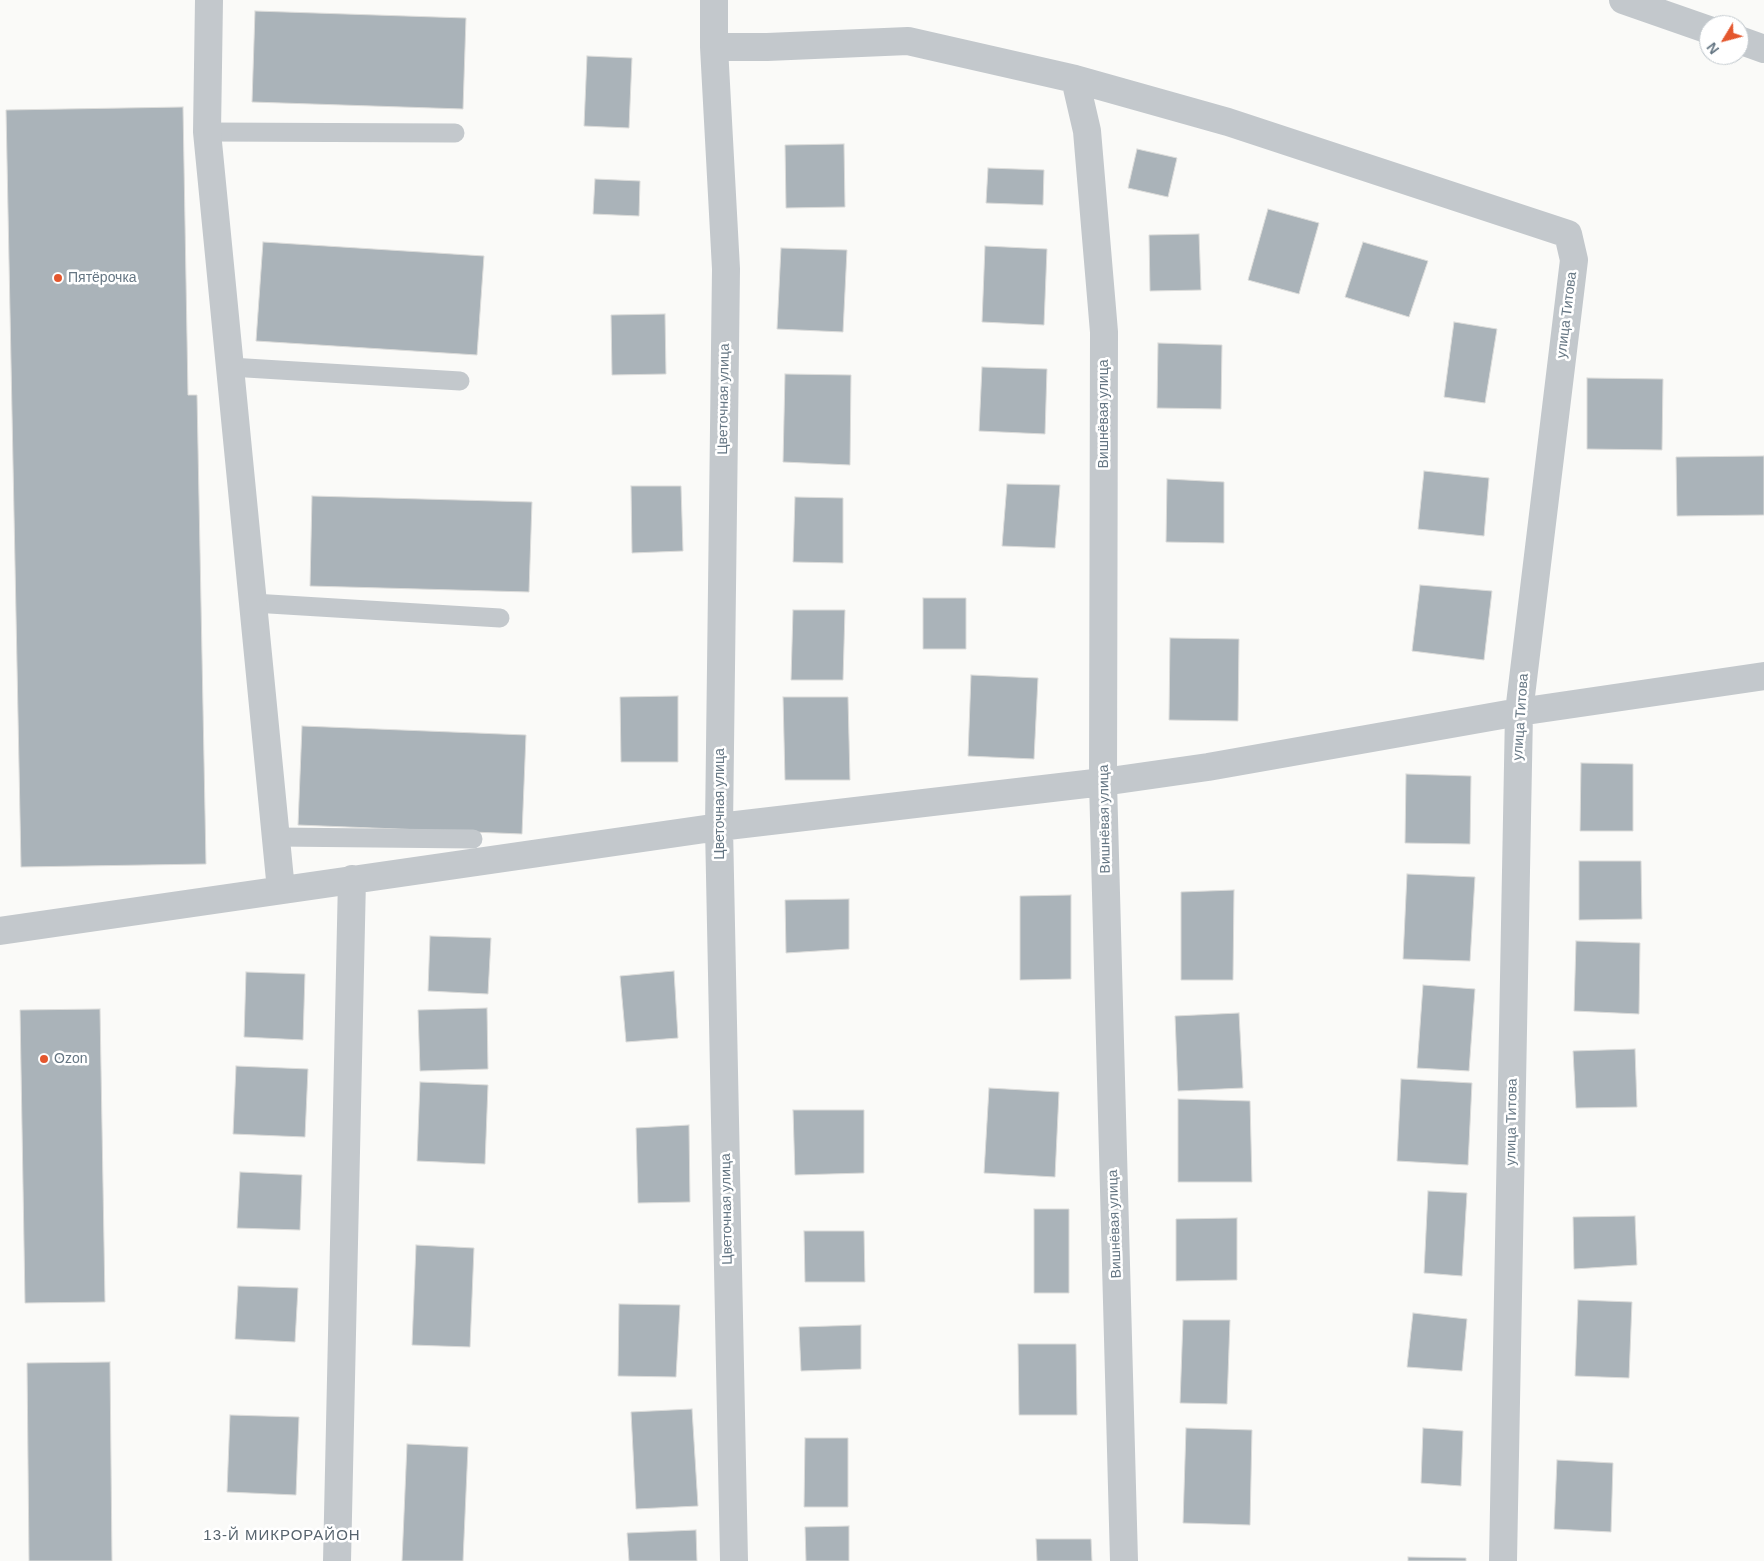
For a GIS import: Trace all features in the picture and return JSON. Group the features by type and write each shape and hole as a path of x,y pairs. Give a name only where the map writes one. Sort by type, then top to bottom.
{"street":[{"path":"209,0 207,132 281,890"},
{"name":"Цветочная улица","path":"714,0 714,48 726,269 719,826 734,1561"},
{"path":"1624,0 1664,7 1699,25"},
{"path":"714,48 768,48 908,41 1075,79"},
{"path":"1749,44 1764,49"},
{"name":"улица Титова","path":"1075,79 1228,122 1568,234 1574,260 1519,712 1504,1561"},
{"name":"Вишнёвая улица","path":"1075,79 1087,131 1104,332 1103,782 1124,1561"},
{"path":"0,931 719,826 1103,782 1218,766 1519,712 1764,676"},
{"path":"337,1561 352,880"}],"lane":[{"path":"207,132 455,133"},
{"path":"230,367 460,381"},
{"path":"253,603 500,618"},
{"path":"276,837 473,839"}],"building":[{"path":"255,11 466,18 463,109 252,102"},
{"path":"587,56 632,58 629,128 584,126"},
{"path":"183,107 188,395 197,395 206,864 21,867 6,110"},
{"path":"844,144 845,207 786,208 785,145"},
{"path":"1137,149 1177,158 1168,197 1128,188"},
{"path":"988,168 1044,170 1043,205 986,203"},
{"path":"595,179 640,181 639,216 593,214"},
{"path":"1268,209 1319,223 1299,294 1248,280"},
{"path":"1199,234 1201,290 1150,291 1149,235"},
{"path":"263,242 484,256 477,355 256,341"},
{"path":"1363,242 1428,261 1409,317 1345,297"},
{"path":"985,246 1047,249 1044,325 982,322"},
{"path":"781,248 847,250 843,332 777,329"},
{"path":"665,314 666,374 612,375 611,315"},
{"path":"1454,322 1497,329 1485,403 1444,397"},
{"path":"1158,343 1222,345 1221,409 1157,408"},
{"path":"982,367 1047,369 1045,434 979,431"},
{"path":"785,374 851,375 850,465 783,462"},
{"path":"1587,378 1663,379 1662,450 1587,449"},
{"path":"1764,456 1764,515 1677,516 1676,457"},
{"path":"1424,471 1489,478 1484,536 1418,529"},
{"path":"1167,479 1224,482 1224,543 1166,542"},
{"path":"1007,484 1060,485 1055,548 1002,546"},
{"path":"631,486 681,486 683,551 632,553"},
{"path":"312,496 532,502 529,592 310,586"},
{"path":"795,497 843,498 843,563 793,562"},
{"path":"1420,585 1492,591 1484,660 1412,651"},
{"path":"923,598 966,598 966,649 923,649"},
{"path":"793,610 845,610 843,680 791,680"},
{"path":"1170,638 1239,639 1238,721 1169,720"},
{"path":"971,675 1038,678 1034,759 968,756"},
{"path":"678,696 678,762 621,762 620,697"},
{"path":"783,697 848,697 850,780 785,780"},
{"path":"302,726 526,735 522,834 298,825"},
{"path":"1581,763 1633,764 1633,831 1580,831"},
{"path":"1406,774 1471,776 1470,844 1405,843"},
{"path":"1579,861 1641,861 1642,919 1579,920"},
{"path":"1407,874 1475,877 1470,961 1403,959"},
{"path":"1234,890 1233,980 1181,980 1181,892"},
{"path":"1071,895 1071,979 1020,980 1020,896"},
{"path":"849,899 849,949 786,953 785,900"},
{"path":"430,936 491,938 488,994 428,991"},
{"path":"1576,941 1640,943 1639,1014 1574,1011"},
{"path":"674,971 678,1038 626,1042 620,976"},
{"path":"246,972 305,974 303,1040 244,1037"},
{"path":"1423,985 1475,989 1469,1071 1417,1068"},
{"path":"487,1008 488,1069 420,1071 418,1010"},
{"path":"100,1009 105,1302 25,1303 20,1010"},
{"path":"1239,1013 1243,1088 1178,1091 1175,1016"},
{"path":"1635,1049 1637,1107 1576,1108 1573,1051"},
{"path":"236,1066 308,1069 305,1137 233,1134"},
{"path":"1401,1079 1472,1083 1468,1165 1397,1161"},
{"path":"420,1082 488,1085 485,1164 417,1161"},
{"path":"989,1088 1059,1092 1055,1177 984,1173"},
{"path":"1178,1099 1250,1101 1252,1182 1178,1182"},
{"path":"793,1110 864,1110 864,1173 795,1175"},
{"path":"689,1125 690,1202 638,1203 636,1128"},
{"path":"240,1172 302,1175 300,1230 237,1228"},
{"path":"1428,1191 1467,1193 1462,1276 1424,1273"},
{"path":"1034,1209 1069,1209 1069,1293 1034,1293"},
{"path":"1635,1216 1637,1265 1574,1269 1573,1217"},
{"path":"1237,1218 1237,1280 1176,1281 1176,1219"},
{"path":"804,1231 864,1231 865,1282 805,1282"},
{"path":"416,1245 474,1248 470,1347 412,1345"},
{"path":"238,1286 298,1288 295,1342 235,1339"},
{"path":"1578,1300 1632,1302 1629,1378 1575,1376"},
{"path":"619,1304 680,1305 676,1377 618,1376"},
{"path":"1413,1313 1467,1319 1462,1371 1407,1367"},
{"path":"1183,1320 1230,1320 1227,1404 1180,1403"},
{"path":"861,1325 861,1369 801,1371 799,1327"},
{"path":"1018,1344 1076,1344 1077,1415 1019,1415"},
{"path":"110,1362 112,1561 29,1561 27,1363"},
{"path":"692,1409 698,1506 636,1509 631,1412"},
{"path":"230,1415 299,1417 296,1495 227,1492"},
{"path":"1186,1428 1252,1430 1250,1525 1183,1523"},
{"path":"1423,1428 1463,1431 1461,1486 1421,1483"},
{"path":"805,1438 848,1438 848,1507 804,1507"},
{"path":"407,1444 468,1447 463,1561 402,1561"},
{"path":"1557,1460 1613,1463 1611,1532 1554,1529"},
{"path":"849,1526 849,1561 806,1561 805,1527"},
{"path":"696,1530 697,1561 629,1561 627,1533"},
{"path":"1036,1539 1091,1539 1092,1561 1037,1561"},
{"path":"1408,1557 1466,1558 1466,1561 1408,1561"}],"place":[{"name":"Пятёрочка","path":"58,278"},
{"name":"Ozon","path":"44,1059"}],"district":[{"name":"13-Й МИКРОРАЙОН","path":"282,1536"}]}
